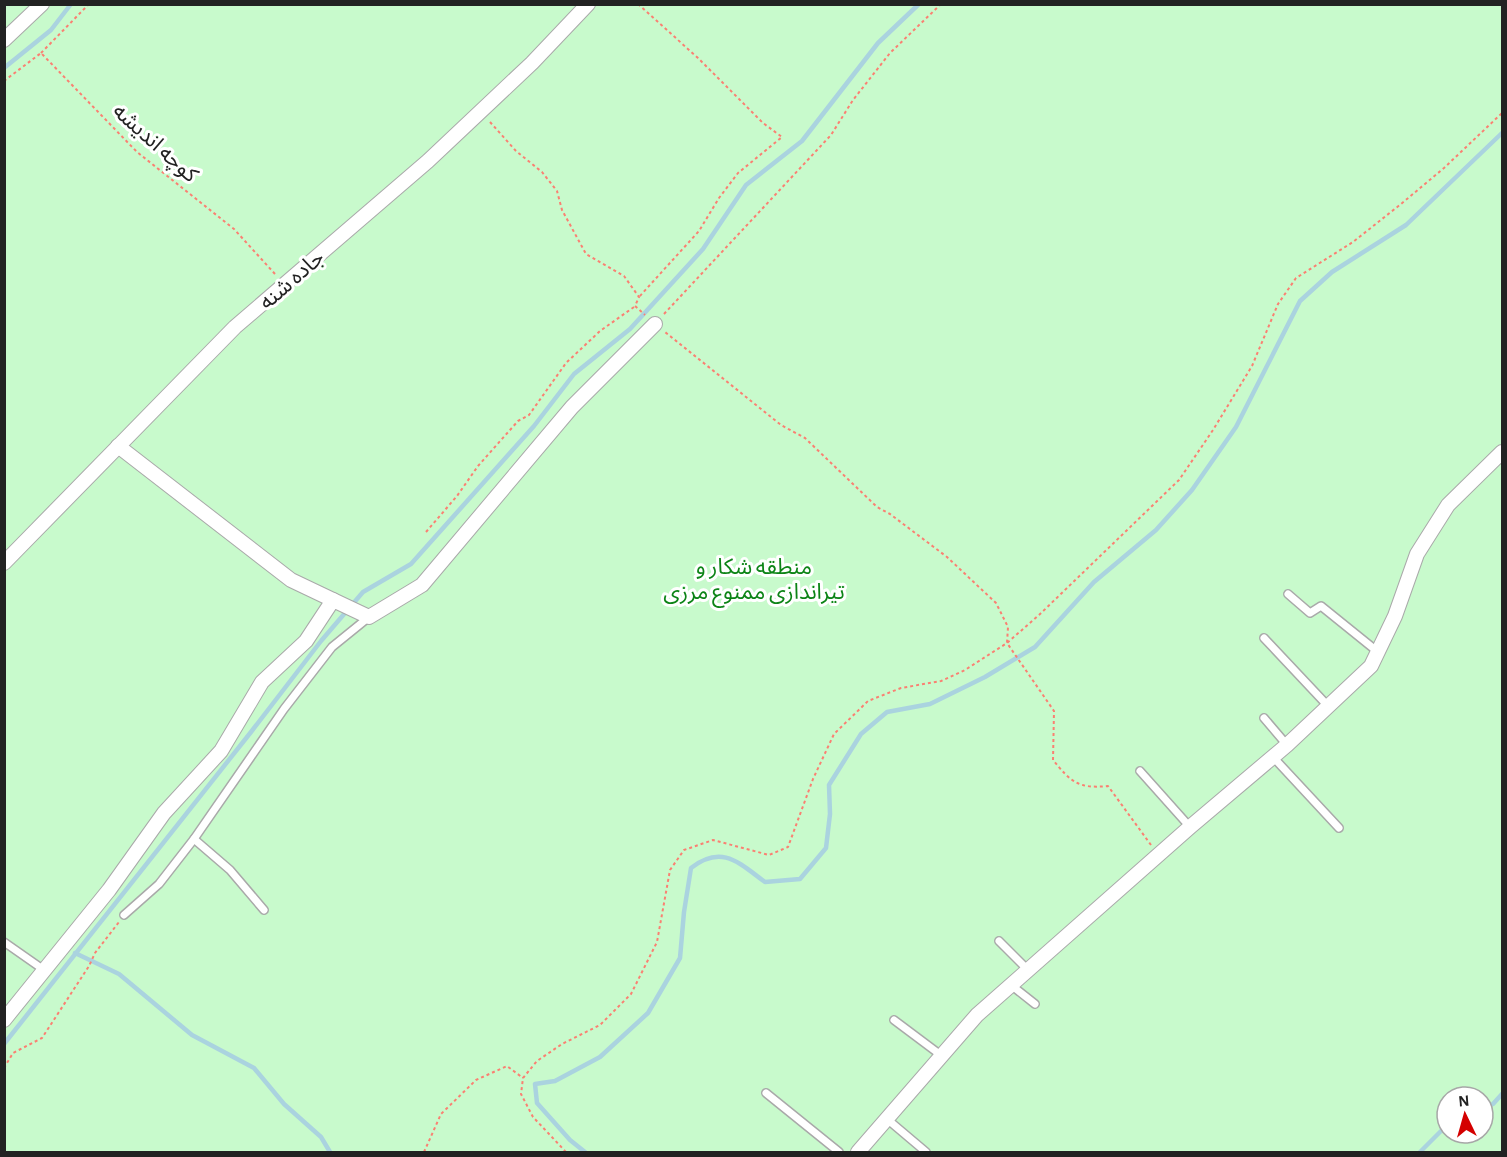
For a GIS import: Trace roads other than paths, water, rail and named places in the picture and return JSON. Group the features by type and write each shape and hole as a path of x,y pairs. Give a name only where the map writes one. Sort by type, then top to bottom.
{"street":[{"path":"4,40 42,4"},
{"name":"جاده شنه","path":"4,563 235,327 428,161 532,63 588,4"},
{"path":"118,446 291,580 363,614 422,585 572,406 655,324"},
{"path":"858,1152 977,1015 1157,855 1287,745 1371,666 1395,616 1417,554 1448,505 1503,452"},
{"path":"4,1020 109,890 165,813 220,751 262,682 306,641 337,602"}],"lane":[{"path":"1288,594 1310,613 1321,606 1378,652"},
{"path":"124,915 159,884 194,839 284,709 332,648 363,614"},
{"path":"1264,638 1328,706"},
{"path":"1264,718 1287,745"},
{"path":"1273,756 1339,828"},
{"path":"1140,771 1190,827"},
{"path":"194,839 230,870 264,910"},
{"path":"999,941 1028,970"},
{"path":"4,942 44,970"},
{"path":"1011,985 1035,1004"},
{"path":"894,1020 942,1056"},
{"path":"766,1093 839,1152"},
{"path":"887,1119 926,1152"}],"waterway":[{"path":"4,68 51,30 71,4"},
{"path":"4,1044 321,641 363,592 411,564 534,426 574,374 630,329 703,249 746,185 802,141 878,43 919,4"},
{"path":"585,1152 570,1140 537,1103 535,1084 555,1081 600,1057 648,1013 680,958 691,868 712,857 721,857 747,868 765,882 800,879 826,848 830,814 829,785 861,734 887,712 930,704 985,677 1035,647 1094,582 1156,530 1192,490 1236,427 1300,301 1332,272 1406,225 1502,133"},
{"path":"75,953 119,974 192,1035 254,1068 284,1104 321,1137 330,1152"},
{"path":"1495,1102 1502,1094"},
{"path":"1420,1152 1435,1137"}],"park label":[{"name":"منطقه شکار و تیراندازی ممنوع مرزی","path":"754,578"}]}
